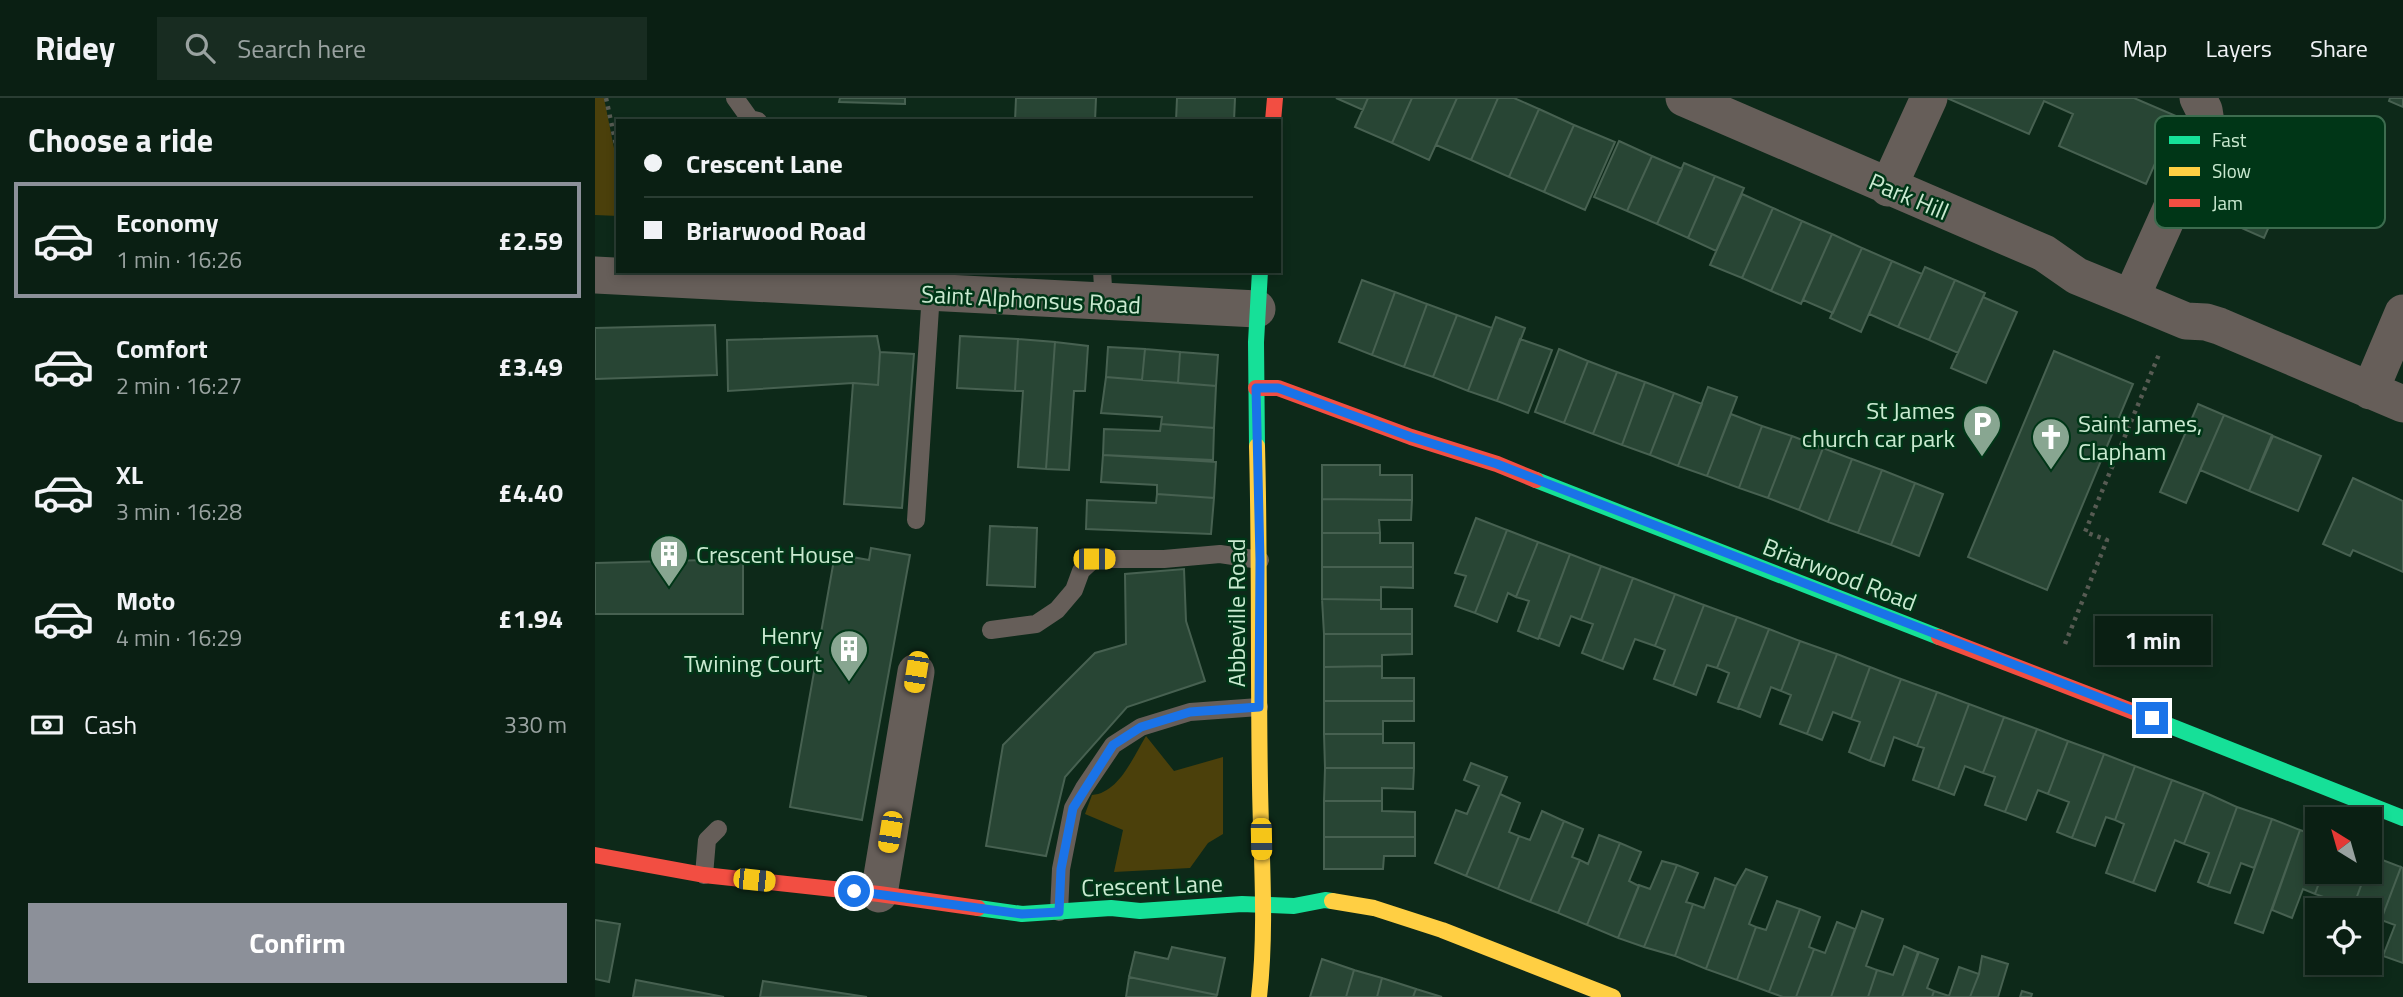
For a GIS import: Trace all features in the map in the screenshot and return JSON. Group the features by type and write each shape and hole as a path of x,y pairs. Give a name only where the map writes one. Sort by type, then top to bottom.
{"street":[{"path":"1273,119 1275,98"},
{"name":"Park Hill","path":"1684,98 2044,253 2077,276 2186,321 2206,321 2219,326 2403,404"},
{"path":"1888,188 1929,98"},
{"path":"2198,98 2205,116"},
{"path":"2130,298 2162,228"},
{"name":"Abbeville Road","path":"1259,997 1263,944 1256,388 1260,273"},
{"name":"Saint Alphonsus Road","path":"595,275 930,293 1103,287 1257,309"},
{"path":"2370,391 2403,313"},
{"name":"Briarwood Road","path":"1256,388 1278,388 1411,437 1497,464 1884,616 2051,678 2403,818"},
{"path":"879,894 916,672"},
{"name":"Crescent Lane","path":"595,855 703,875 879,894 1022,914 1111,908 1140,911 1262,904 1294,906 1325,900 1374,908 1442,930 1613,997"}],"lane":[{"path":"735,98 750,119"},
{"path":"916,520 930,293"},
{"path":"991,630 1036,624 1057,610 1074,590 1081,571 1094,559 1164,559 1220,554 1260,560"},
{"path":"1059,912 1061,869 1073,808 1113,745 1141,727 1190,712 1259,707"},
{"path":"703,875 707,840 718,830"}],"path":[{"path":"606,98 616,145"},
{"path":"2062,651 2107,540 2085,532 2164,342"}],"shaded area":[{"path":"595,98 604,98 616,158 616,216 595,215"},
{"path":"1146,736 1174,771 1223,757 1223,834 1208,843 1190,868 1114,872 1123,830 1085,814 1092,795 1102,793 1118,781"}],"building":[{"path":"840,98 905,98 905,104 839,102"},
{"path":"1016,98 1096,98 1095,119 1015,119"},
{"path":"1177,98 1235,98 1234,119 1176,119"},
{"path":"1336,98 1368,98 1363,110"},
{"path":"1368,98 1412,98 1392,143 1355,127"},
{"path":"1412,98 1457,98 1429,160 1392,143"},
{"path":"1457,98 1498,98 1471,160 1436,145"},
{"path":"1498,98 1514,98 1539,109 1509,177 1471,160"},
{"path":"1947,98 2134,98 2176,116 2155,116 2155,164 2146,184 2059,146 2073,114 2044,101 2029,134"},
{"path":"2390,98 2403,98 2403,107 2389,101"},
{"path":"1539,109 1574,125 1544,192 1509,177"},
{"path":"1574,125 1615,142 1585,210 1544,192"},
{"path":"1619,141 1652,156 1627,211 1594,197"},
{"path":"1652,156 1682,169 1657,224 1627,211"},
{"path":"1684,163 1715,176 1688,238 1657,224"},
{"path":"1715,176 1744,188 1716,251 1688,238"},
{"path":"1742,194 1773,208 1742,278 1710,265"},
{"path":"1773,208 1802,221 1771,291 1742,278"},
{"path":"1802,221 1832,234 1801,304 1771,291"},
{"path":"2241,228 2268,228 2264,238"},
{"path":"1832,234 1862,248 1833,313 1803,300"},
{"path":"1862,248 1892,261 1861,332 1830,318"},
{"path":"1892,261 1922,274 1898,327 1869,314"},
{"path":"1925,267 1955,280 1929,340 1898,327"},
{"path":"1362,280 1395,292 1372,355 1339,342"},
{"path":"1955,280 1985,293 1958,353 1929,340"},
{"path":"1395,292 1427,304 1404,367 1372,355"},
{"path":"1983,297 2017,312 1986,383 1951,368"},
{"path":"1427,304 1457,315 1433,377 1404,367"},
{"path":"1457,315 1492,328 1468,391 1433,377"},
{"path":"1496,317 1525,328 1497,401 1468,391"},
{"path":"715,325 717,375 595,379 595,328"},
{"path":"877,336 880,352 878,385 853,383 728,391 727,340"},
{"path":"960,336 1018,339 1015,391 957,388"},
{"path":"1018,339 1055,342 1046,469 1018,467 1023,391 1015,391"},
{"path":"1520,339 1552,350 1528,413 1497,401"},
{"path":"1055,342 1088,346 1085,391 1074,391 1069,470 1046,469"},
{"path":"1108,347 1145,349 1142,380 1106,377"},
{"path":"1145,349 1180,352 1178,383 1142,380"},
{"path":"1559,349 1588,361 1564,423 1535,412"},
{"name":"Saint James, Clapham","path":"2054,351 2133,384 2047,590 1968,557"},
{"path":"880,352 914,354 902,508 844,504 853,383 878,385"},
{"path":"1180,352 1218,355 1216,386 1178,383"},
{"path":"1588,361 1617,372 1593,434 1564,423"},
{"path":"1617,372 1645,382 1622,445 1593,434"},
{"path":"1106,377 1216,386 1214,428 1161,424 1162,417 1101,413"},
{"path":"1645,382 1674,393 1650,455 1622,445"},
{"path":"1708,387 1737,397 1707,476 1678,466"},
{"path":"1674,393 1702,404 1678,466 1650,455"},
{"path":"2198,404 2224,415 2186,503 2160,492"},
{"path":"1731,414 1762,426 1739,488 1707,476"},
{"path":"2224,415 2272,435 2249,491 2200,470"},
{"path":"1161,424 1214,428 1213,460 1103,455 1104,429 1160,431"},
{"path":"1762,426 1792,436 1768,498 1739,488"},
{"path":"1792,436 1823,448 1799,510 1768,498"},
{"path":"2273,436 2321,456 2298,511 2249,491"},
{"path":"1823,448 1852,459 1828,522 1799,510"},
{"path":"1103,455 1216,462 1214,498 1157,494 1157,485 1101,482"},
{"path":"1852,459 1882,470 1858,533 1828,522"},
{"path":"1322,465 1380,465 1380,475 1412,475 1412,500 1322,499"},
{"path":"1882,470 1915,483 1891,545 1858,533"},
{"path":"2353,478 2403,501 2403,572 2353,550 2350,556 2323,544"},
{"path":"1915,483 1943,494 1919,556 1891,545"},
{"path":"1157,494 1214,498 1211,534 1086,529 1087,500 1156,503"},
{"path":"1322,499 1412,500 1411,520 1379,520 1380,533 1322,533"},
{"path":"1476,518 1507,530 1475,613 1455,606 1466,576 1455,573"},
{"path":"990,526 1037,528 1035,587 987,585"},
{"path":"1507,530 1538,542 1516,597 1508,593 1497,622 1475,613"},
{"path":"1322,533 1380,533 1380,543 1413,543 1413,567 1322,567"},
{"path":"1538,542 1570,554 1538,639 1518,631 1529,601 1516,597"},
{"name":"Henry Twining Court","path":"871,548 910,555 862,820 790,807 835,554 869,560"},
{"path":"1570,554 1601,566 1581,620 1571,616 1559,646 1539,638"},
{"name":"Crescent House","path":"743,559 743,614 595,614 595,563"},
{"path":"1601,566 1633,578 1602,661 1582,653 1593,624 1581,620"},
{"path":"1322,567 1413,567 1413,588 1381,587 1381,600 1322,599"},
{"path":"1184,569 1186,621 1205,681 1127,707 1065,777 1046,856 986,846 1003,745 1095,653 1126,644 1125,574"},
{"path":"1633,578 1675,594 1655,646 1635,639 1623,669 1602,661"},
{"path":"1675,594 1704,605 1673,686 1654,679 1665,650 1655,646"},
{"path":"1322,599 1381,600 1381,609 1412,609 1412,634 1324,634"},
{"path":"1704,605 1737,617 1717,668 1707,665 1696,695 1673,686"},
{"path":"1737,617 1769,629 1738,709 1718,702 1729,673 1717,668"},
{"path":"1769,629 1800,641 1781,691 1771,687 1760,717 1738,708"},
{"path":"1324,634 1412,634 1412,654 1382,655 1382,666 1324,667"},
{"path":"1800,641 1837,654 1807,734 1780,724 1791,695 1781,691"},
{"path":"1837,654 1870,667 1851,719 1833,712 1822,740 1807,734"},
{"path":"1382,666 1382,678 1414,678 1414,701 1324,701 1324,667"},
{"path":"1870,667 1901,679 1870,761 1849,752 1860,722 1851,719"},
{"path":"1901,679 1937,692 1917,746 1894,737 1884,766 1870,761"},
{"path":"1937,692 1969,704 1938,789 1913,780 1924,748 1917,746"},
{"path":"1324,701 1414,701 1414,721 1383,721 1383,734 1324,734"},
{"path":"1969,704 2004,717 1983,773 1965,766 1954,795 1938,789"},
{"path":"2004,717 2037,729 2005,812 1985,805 1995,777 1983,773"},
{"path":"2037,729 2068,741 2048,794 2038,790 2026,820 2005,812"},
{"path":"1324,734 1383,734 1383,743 1414,743 1414,768 1325,768"},
{"path":"2068,741 2104,754 2072,838 2057,832 2069,802 2048,794"},
{"path":"2104,754 2135,766 2115,820 2106,817 2095,846 2072,838"},
{"path":"1471,763 1507,777 1466,876 1435,863 1456,810 1467,814 1479,786 1464,780"},
{"path":"2135,766 2172,780 2133,883 2106,873 2124,824 2115,820"},
{"path":"1325,768 1414,768 1413,789 1382,788 1382,801 1324,801"},
{"path":"2172,780 2204,792 2184,844 2175,840 2155,891 2133,883"},
{"path":"2204,792 2237,807 2208,886 2198,882 2209,853 2184,844"},
{"path":"1500,794 1520,803 1509,832 1519,836 1498,889 1466,876"},
{"path":"1324,801 1382,801 1382,811 1415,812 1415,837 1324,837"},
{"path":"2237,807 2272,819 2254,868 2241,863 2230,893 2208,886"},
{"path":"1542,811 1564,821 1530,902 1498,889 1519,836 1530,840"},
{"path":"2272,819 2300,830 2263,933 2235,923"},
{"path":"1564,821 1583,829 1572,857 1580,860 1558,913 1530,902"},
{"path":"2300,830 2305,832 2305,884 2319,884 2315,894 2303,889 2292,918 2272,910"},
{"path":"1599,835 1620,843 1587,925 1558,913 1580,860 1588,864"},
{"path":"1324,837 1415,837 1415,856 1384,856 1383,869 1324,869"},
{"path":"1620,843 1641,852 1629,881 1639,886 1618,938 1587,925"},
{"path":"2382,860 2401,867 2382,917 2382,898 2356,898 2362,884 2382,884"},
{"path":"1662,861 1677,865 1644,947 1618,938 1639,885 1650,889"},
{"path":"1677,865 1698,873 1686,902 1693,904 1675,956 1644,947"},
{"path":"2401,867 2403,963 2383,956 2395,925 2382,920"},
{"path":"1746,869 1767,877 1749,924 1756,927 1737,980 1706,969 1736,886"},
{"path":"1715,878 1736,886 1706,969 1675,956 1693,904 1704,908"},
{"path":"2319,884 2362,884 2356,898 2326,898 2315,894"},
{"path":"1777,901 1800,909 1769,992 1737,980 1756,927 1766,930"},
{"path":"1800,909 1820,917 1809,947 1814,949 1796,997 1783,997 1769,992"},
{"path":"1862,911 1883,919 1866,966 1877,970 1868,997 1831,997"},
{"path":"595,920 620,924 609,982 595,979"},
{"path":"1837,922 1855,929 1831,997 1796,997 1814,949 1825,953"},
{"path":"1904,946 1918,952 1902,997 1868,997 1877,970 1893,975"},
{"path":"1172,947 1225,958 1217,995 1129,977 1135,952 1168,959"},
{"path":"1919,952 1938,959 1927,988 1934,991 1932,997 1902,997"},
{"path":"1982,956 2008,964 1998,997 1970,997 1979,974"},
{"path":"1322,959 1354,970 1346,997 1310,997"},
{"path":"1959,967 1979,974 1970,997 1932,997 1934,991 1949,996"},
{"path":"1354,970 1382,978 1377,997 1346,997"},
{"path":"1129,977 1217,995 1126,997"},
{"path":"1382,978 1416,989 1413,997 1377,997"},
{"path":"636,980 724,997 633,997"},
{"path":"763,981 867,997 760,997"},
{"path":"1416,989 1442,997 1413,997"},
{"path":"2022,991 2032,994 2031,997 2020,997"}],"traffic: fast":[{"path":"1257,446 1256,342 1260,273"},
{"path":"1536,480 1939,637"},
{"path":"2155,720 2403,818"},
{"path":"978,908 1022,914 1111,908 1140,911 1242,904 1294,906 1332,901"}],"traffic: slow":[{"path":"1257,446 1263,917 1259,997"},
{"path":"1332,901 1374,908 1442,930 1613,997"}],"traffic: jam":[{"path":"1273,119 1275,98"},
{"path":"1256,388 1278,388 1536,480"},
{"path":"1939,637 2155,720"},
{"path":"595,855 704,875 978,908"}],"place":[{"name":"St James church car park","path":"1982,458"},
{"name":"Saint James, Clapham","path":"2051,471"},
{"name":"Crescent House","path":"669,588"},
{"name":"Henry Twining Court","path":"849,683"}],"route":[{"path":"854,891 1022,914 1059,912 1061,869 1073,808 1113,745 1141,727 1190,712 1259,707 1260,560 1256,388 1278,388 1411,437 1497,464 2152,718"}]}
